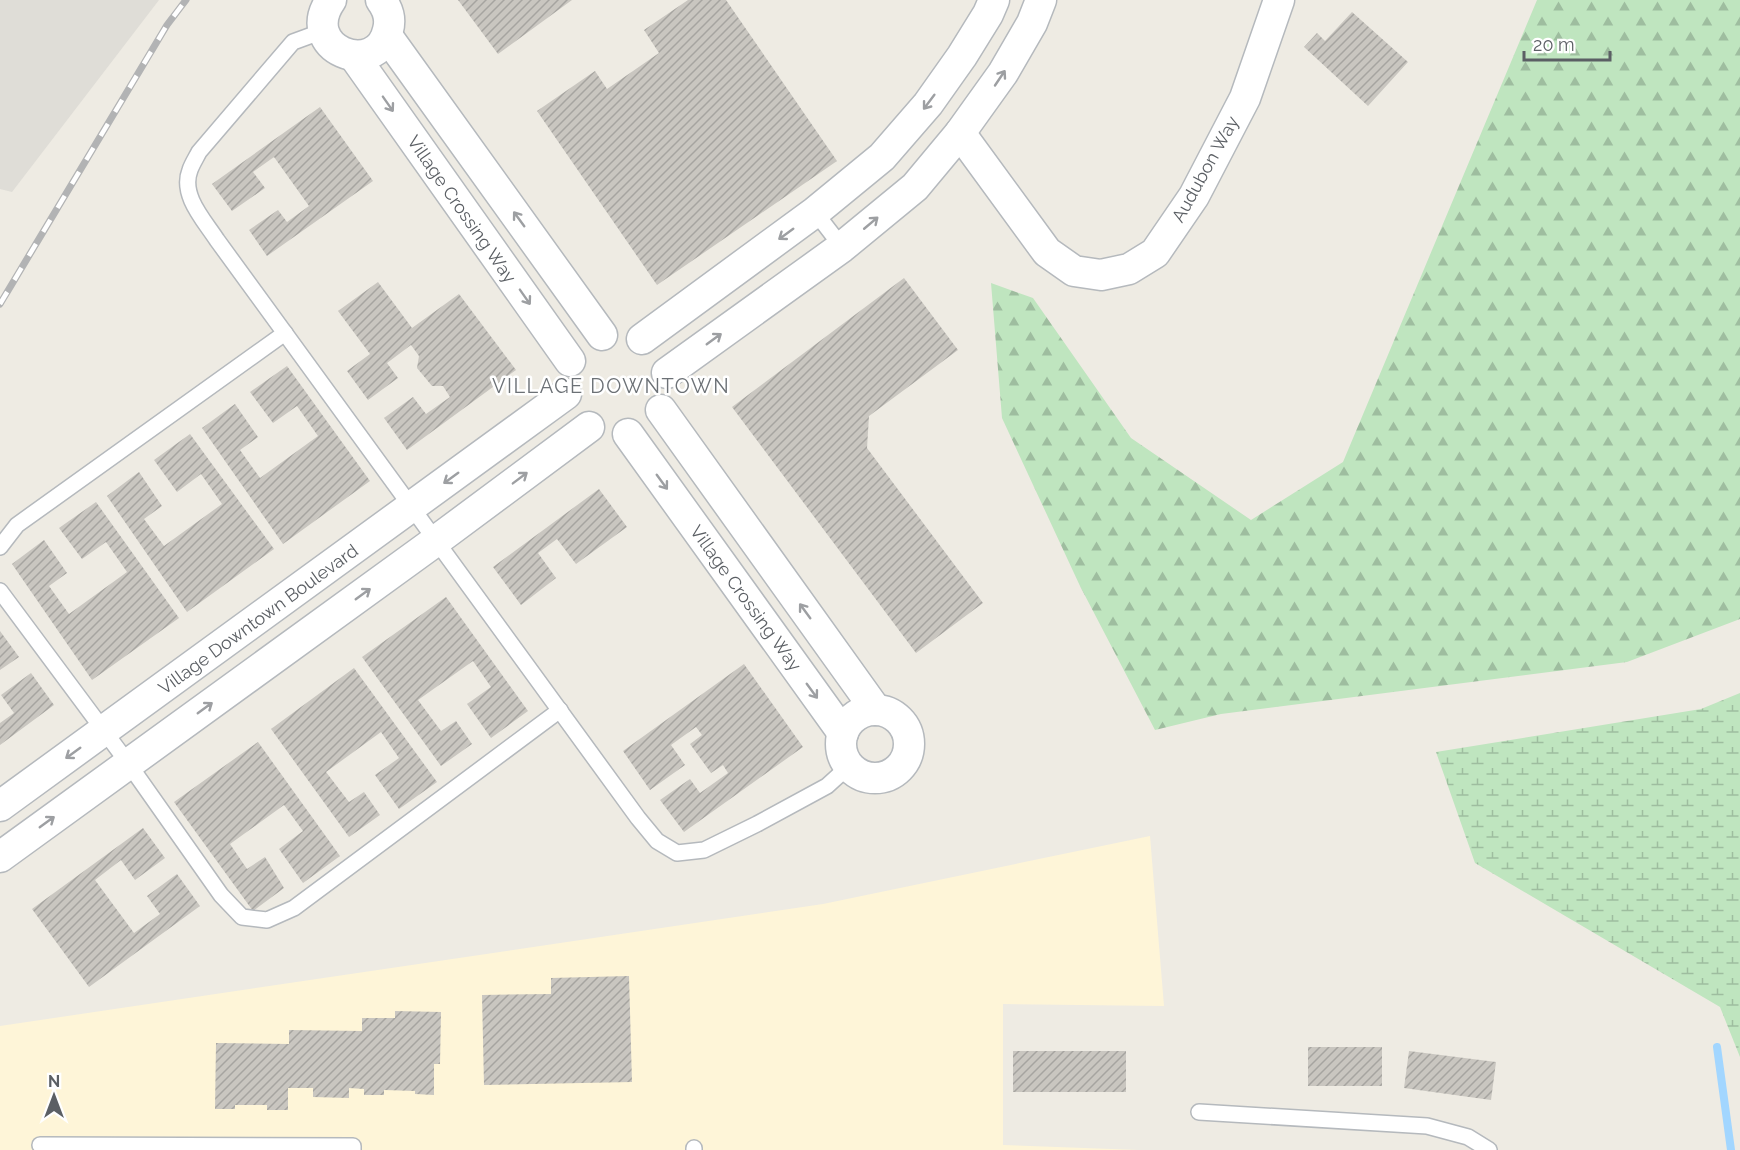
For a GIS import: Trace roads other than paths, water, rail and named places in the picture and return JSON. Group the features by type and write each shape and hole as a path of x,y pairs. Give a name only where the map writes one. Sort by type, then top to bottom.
{"street":[{"path":"323,31 322,19 325,8 331,0"},
{"path":"354,56 374,51 387,36 390,24 388,13 381,0"},
{"path":"642,339 815,212 882,157 928,104 962,56 994,0"},
{"path":"667,373 842,247 915,187 960,133 1003,74 1032,23 1041,0"},
{"name":"Audubon Way","path":"960,133 1047,252 1074,271 1101,275 1129,269 1155,253 1194,196 1245,98 1279,0"},
{"name":"Village Crossing Way","path":"323,31 327,41 334,48 343,54 354,56 570,361"},
{"path":"387,36 602,335"},
{"path":"630,334 642,339 654,348 667,373 666,400 661,410 646,426 628,434 601,433 580,421 566,394 566,377 570,361 579,349 589,340 602,335 630,334"},
{"name":"Village Downtown Boulevard","path":"0,806 566,394"},
{"path":"661,410 876,710"},
{"path":"0,857 589,427"},
{"name":"Village Crossing Way","path":"628,434 843,733 841,745 843,756 849,766"},
{"path":"843,733 855,716 865,711 876,710 887,712 897,718 904,726 908,736 909,748 906,758 899,768 890,774 868,777 849,766"}],"lane":[{"path":"323,31 293,42 199,152 189,171 188,189 192,202 217,240 657,841 677,852 704,850 827,786 849,766"},
{"path":"815,212 842,247"},
{"path":"0,547 17,525 285,333"},
{"path":"0,591 128,763 221,895 243,917 267,920 294,908 560,710"},
{"path":"1199,1112 1427,1126 1468,1137 1489,1150"},
{"path":"40,1145 353,1148"}],"waterway":[{"path":"1717,1047 1731,1150"}],"railway":[{"path":"0,304 167,25 186,0"}],"district":[{"name":"VILLAGE DOWNTOWN","path":"611,386"}]}
